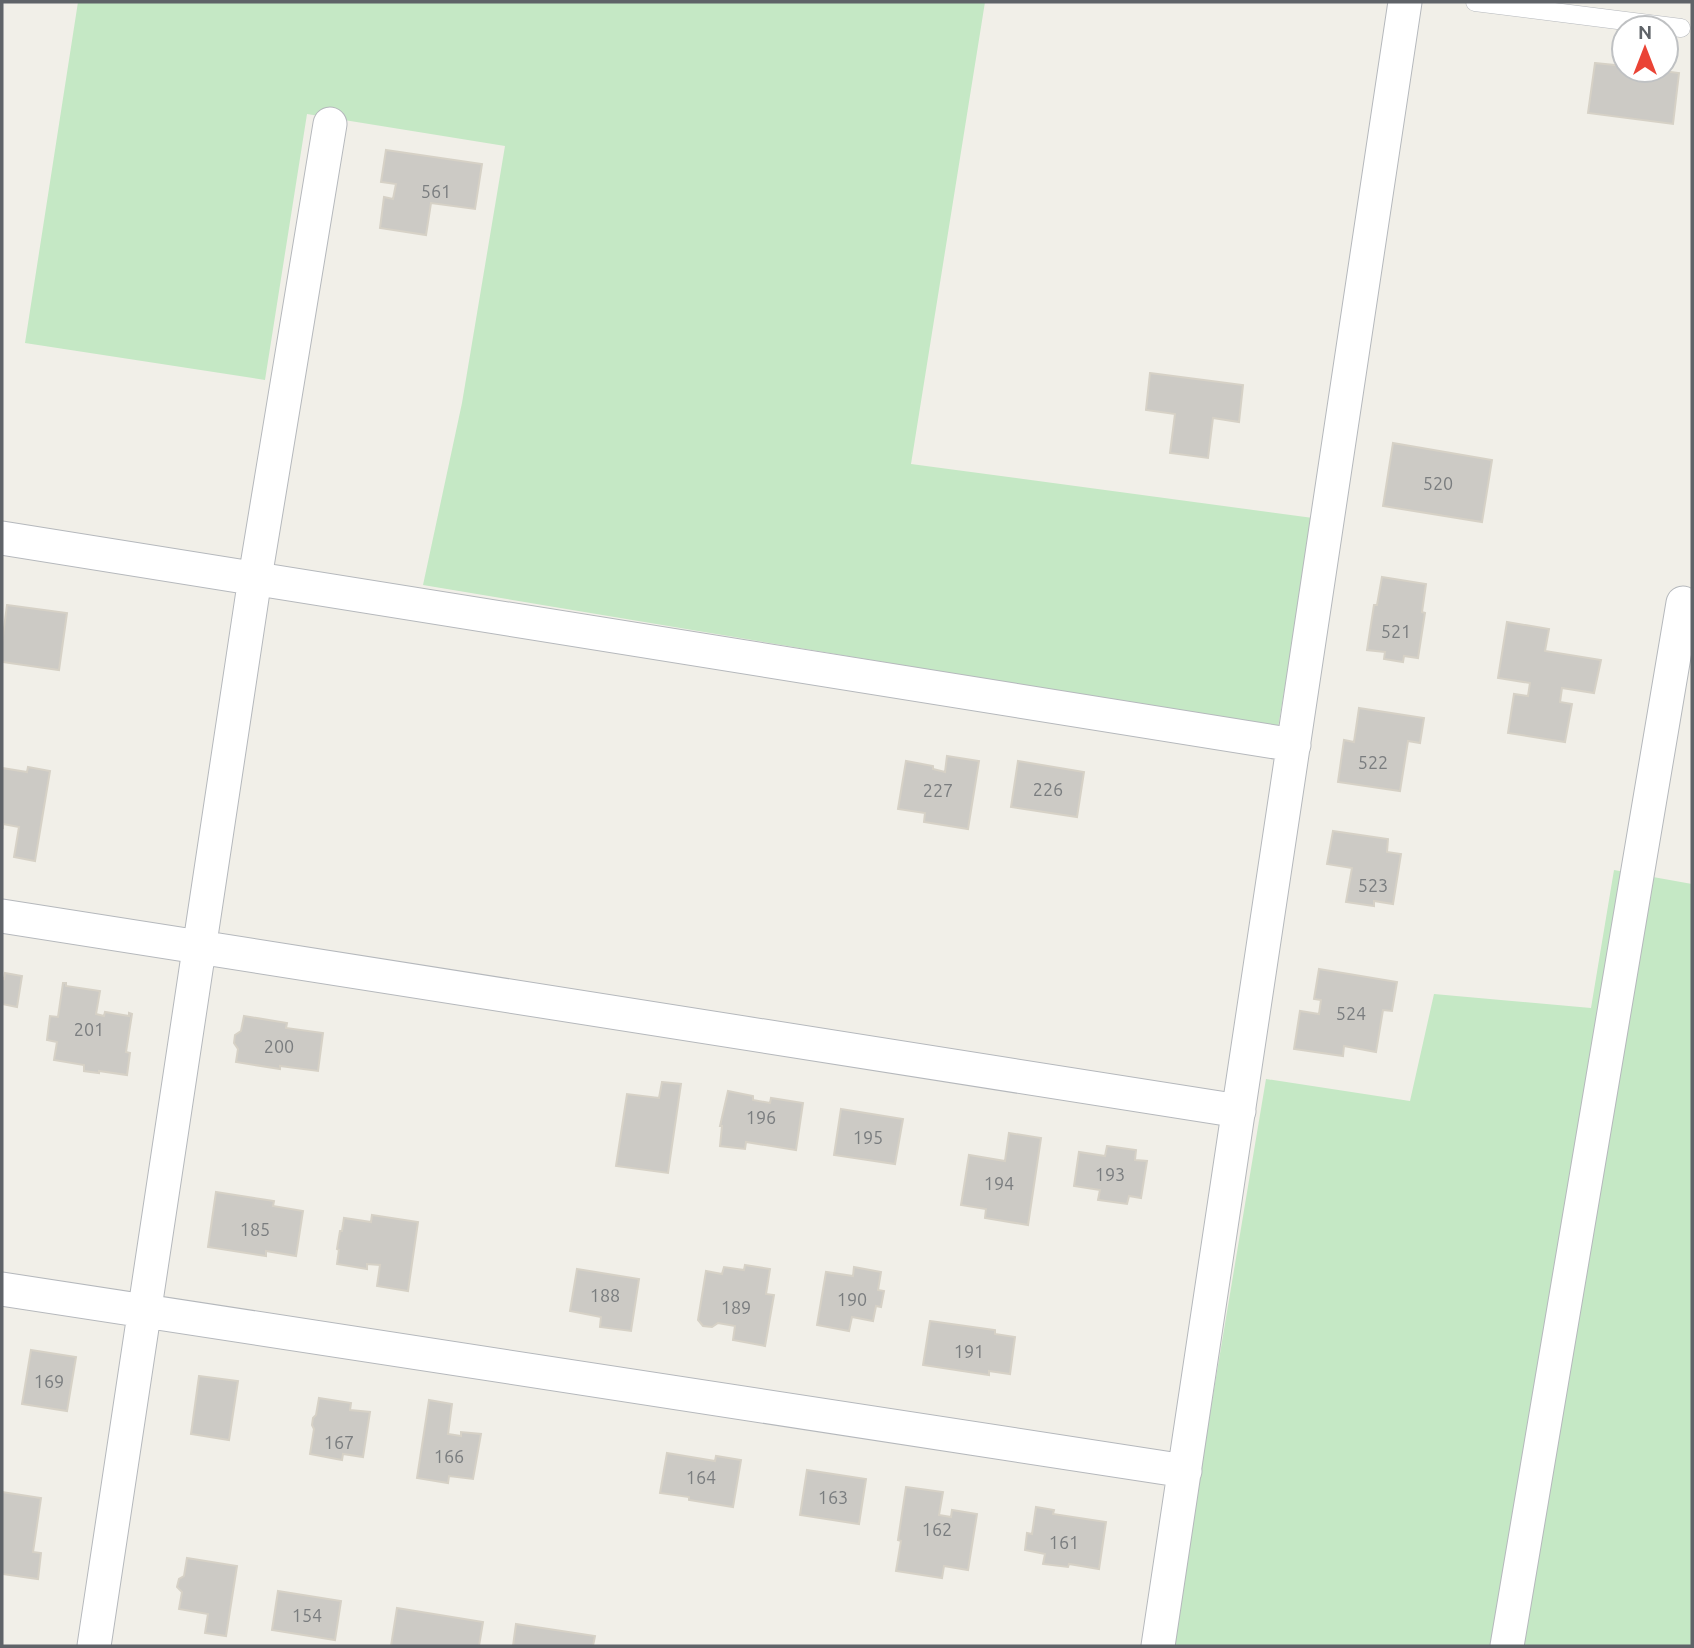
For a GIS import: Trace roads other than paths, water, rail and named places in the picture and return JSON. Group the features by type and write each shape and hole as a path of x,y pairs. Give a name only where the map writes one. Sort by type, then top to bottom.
{"street":[{"path":"1158,1646 1405,2"},
{"path":"94,1646 255,578 330,124"},
{"path":"2,538 1294,745"},
{"path":"1507,1646 1683,603"},
{"path":"2,916 1239,1111"},
{"path":"2,1289 1185,1471"}],"lane":[{"path":"1475,2 1681,28"}]}
